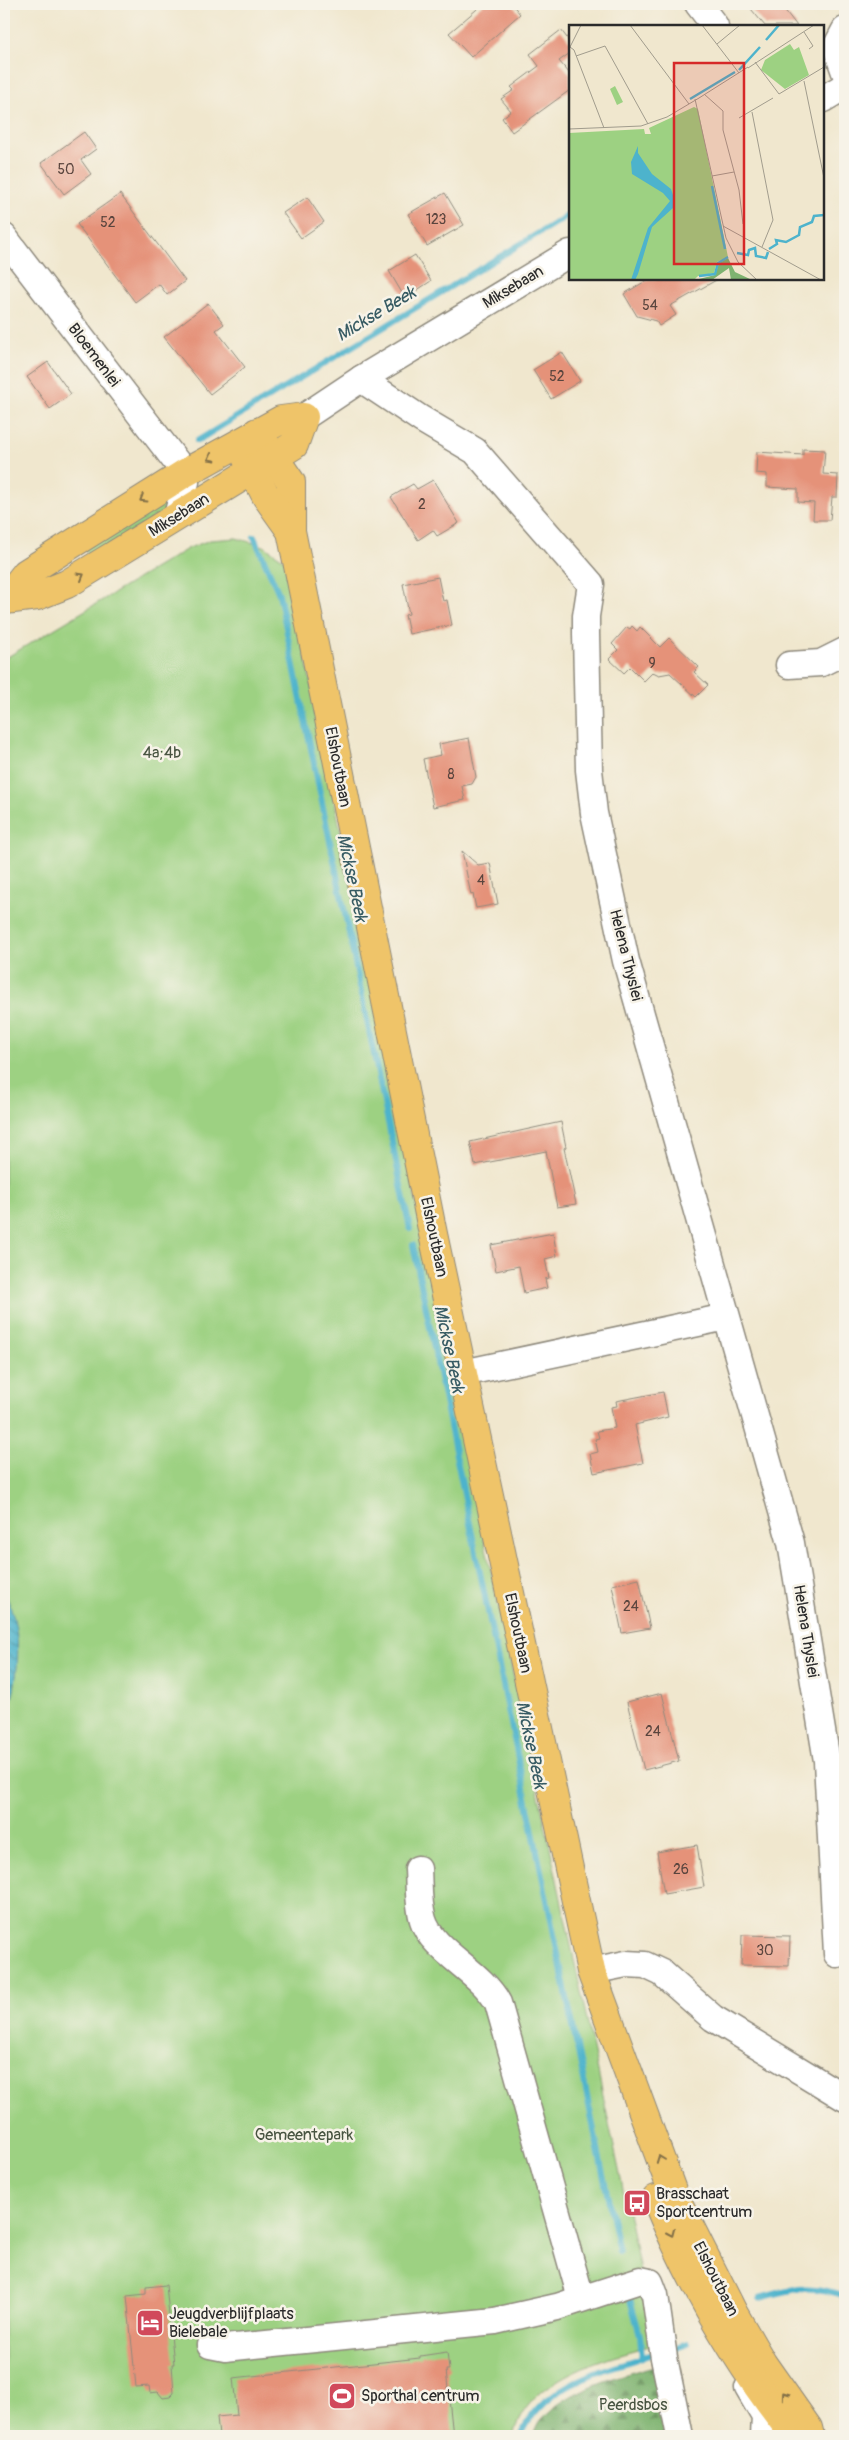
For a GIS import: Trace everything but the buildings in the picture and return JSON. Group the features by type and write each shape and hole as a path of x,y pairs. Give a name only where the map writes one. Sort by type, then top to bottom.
{"main road":[{"name":"Miksebaan","path":"4,600 32,585 185,473 281,420 304,417 294,445 90,571 32,585"},
{"name":"Elshoutbaan","path":"247,438 264,463 266,496 291,531 463,1373 591,1971 673,2194 734,2314 763,2364 808,2428 810,2436"},
{"name":"Elshoutbaan","path":"591,1971 592,2011 607,2069 654,2193 690,2273 747,2374 794,2436"}],"street":[{"path":"698,4 714,25"},
{"path":"824,97 842,59"},
{"name":"Bloemenlei","path":"4,237 185,473"},
{"name":"Miksebaan","path":"304,417 361,379 569,254"},
{"name":"Helena Thyslei","path":"361,379 421,419 475,451 592,584 586,616 586,634 589,770 594,813 626,961 791,1543 828,1761 837,1954"},
{"path":"177,516 186,482 185,473"},
{"path":"789,665 821,663 845,651"},
{"path":"463,1373 726,1317"},
{"path":"418,1869 422,1920 431,1935 491,1990 498,2002 581,2298"},
{"path":"591,1971 626,1964 645,1965 662,1973 713,2018 845,2098"},
{"path":"690,2273 696,2308 761,2410 766,2427 764,2436"},
{"path":"210,2345 225,2348 495,2321 557,2307 640,2280 650,2282 655,2295 664,2358 680,2436"}],"green space":[{"path":"177,485 172,506 90,557 81,543"},
{"name":"Gemeentepark","path":"236,538 264,546 286,561 482,1529 635,2245 654,2345 612,2356 591,2364 550,2385 534,2399 521,2416 513,2436 4,2436 4,659 189,548 210,540"},
{"name":"Peerdsbos","path":"657,2365 678,2436 533,2436 542,2419 566,2399 596,2384"}],"water":[{"path":"4,1592 11,1608 15,1625 18,1660 13,1695 4,1728"}],"waterway":[{"name":"Mickse Beek","path":"824,63 834,57"},
{"name":"Mickse Beek","path":"197,441 569,215"},
{"name":"Mickse Beek","path":"254,537 279,594 410,1229"},
{"name":"Mickse Beek","path":"413,1245 619,2252"},
{"path":"760,2298 802,2289 822,2290 845,2296"},
{"name":"Mickse Beek","path":"629,2296 640,2335 642,2358"},
{"path":"676,2348 688,2344"},
{"path":"521,2436 531,2418 544,2403 559,2391 595,2373 653,2354"}],"place":[{"name":"Brasschaat Sportcentrum","path":"637,2203"},
{"name":"Jeugdverblijfplaats Bielebale","path":"150,2323"},
{"name":"Sporthal centrum","path":"342,2396"}],"park label":[{"name":"4a;4b","path":"162,753"}]}
